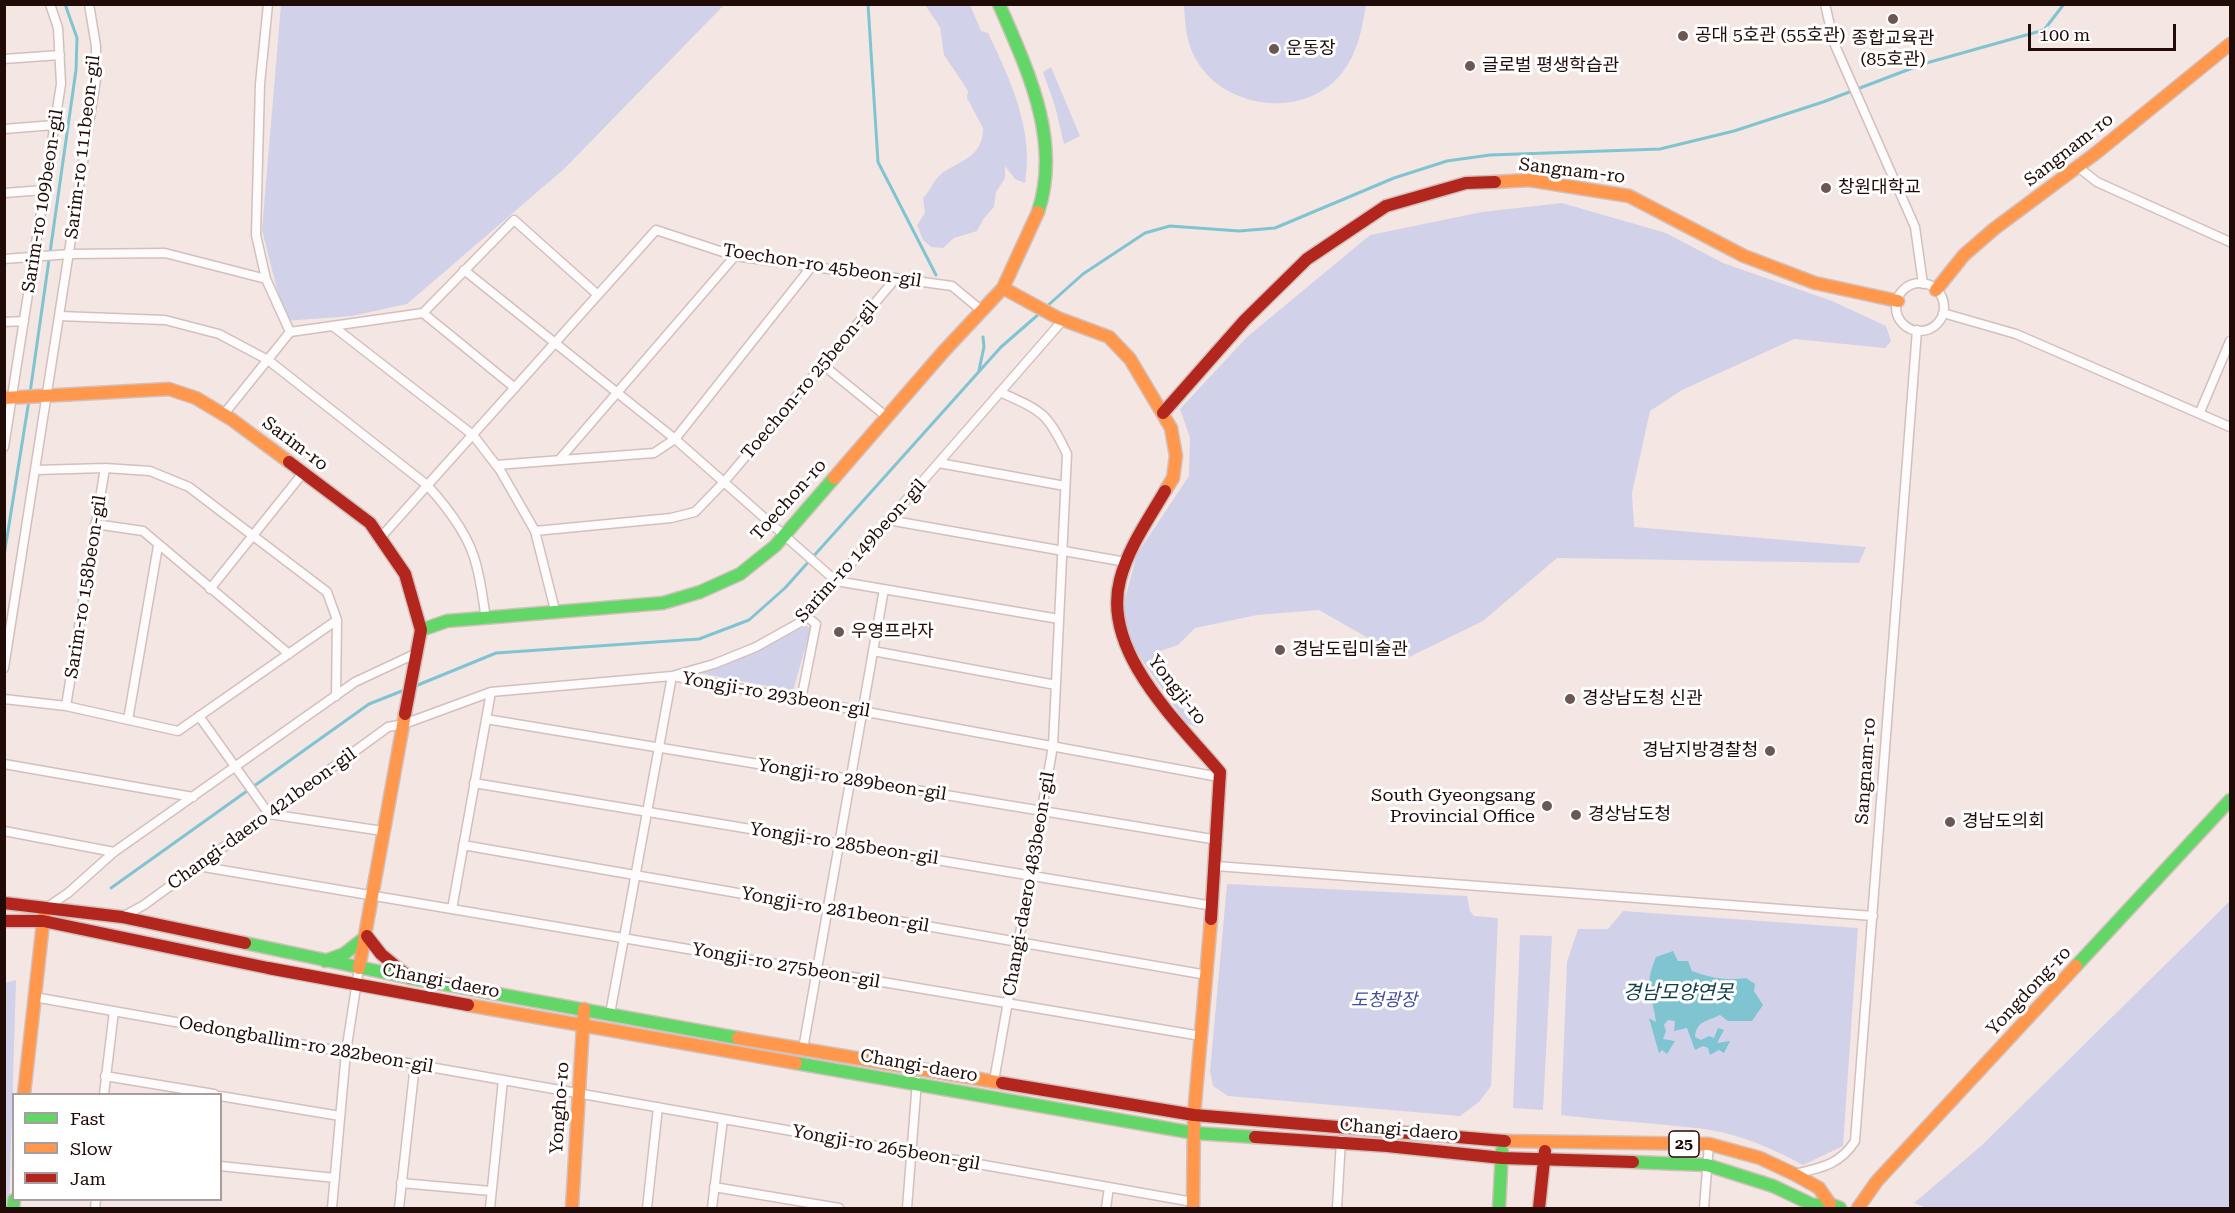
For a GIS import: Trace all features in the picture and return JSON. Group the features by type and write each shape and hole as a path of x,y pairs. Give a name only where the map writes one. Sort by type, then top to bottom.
{"main road":[{"name":"Toechon-ro","path":"421,630 447,621 556,614 663,603 700,592 740,574 788,537 887,417 1003,288 1033,225 1045,190 1044,128 1032,82 999,4"},
{"name":"Sangnam-ro","path":"1936,290 1964,255 2230,44"},
{"name":"Sangnam-ro","path":"1163,413 1245,320 1307,258 1386,206 1466,183 1529,180 1629,196 1744,256 1815,283 1898,301"},
{"name":"Yongji-ro","path":"1003,288 1060,319 1108,337 1130,359 1171,428 1176,456 1173,478 1132,546 1119,582 1118,607 1121,634 1132,660 1157,697 1220,772 1219,777"},
{"name":"Sarim-ro","path":"14,397 169,388 196,398 224,414 370,523 405,574 421,630 405,722"},
{"path":"359,968 367,936 371,895 405,722"},
{"path":"1193,1205 1194,1115 1218,840 1219,777"},
{"name":"Yongdong-ro","path":"1858,1209 1877,1181 2230,800"},
{"path":"4,903 45,908 45,925 34,997 24,1093"},
{"name":"Changi-daero","path":"45,908 122,917 410,978 803,1049 1194,1115 1547,1144 1709,1144 1760,1158 1794,1174 1820,1188 1835,1206"},
{"name":"Changi-daero","path":"4,921 79,929 739,1055 917,1083 1194,1133 1341,1143 1502,1158 1707,1165 1773,1186 1813,1205 1835,1206"},
{"path":"326,961 344,954 367,936"},
{"path":"367,936 381,954 410,978"},
{"name":"Yongho-ro","path":"572,1209 584,1009"},
{"path":"1498,1209 1502,1140"},
{"path":"1539,1209 1543,1160 1547,1144"}],"street":[{"name":"Sarim-ro 109beon-gil","path":"4,447 14,397 24,321 40,257 44,190 61,84 58,28 50,4"},
{"name":"Sarim-ro 111beon-gil","path":"4,668 96,79 96,46 89,4"},
{"path":"268,4 260,84 256,235 266,279 290,332"},
{"path":"1825,4 1828,24 1844,68 1915,228 1923,284"},
{"path":"4,59 60,55"},
{"path":"4,129 54,125"},
{"path":"2078,166 2097,182 2230,242"},
{"path":"4,193 44,190"},
{"path":"224,414 290,332 423,313 514,220 598,296 381,537"},
{"name":"Toechon-ro 45beon-gil","path":"598,296 656,230 735,256 952,286 981,310"},
{"name":"Sarim-ro 111beon-gil","path":"67,254 165,253 266,279"},
{"path":"4,259 67,254"},
{"path":"559,460 735,256"},
{"path":"495,465 654,453 675,439 812,266"},
{"path":"464,270 675,439 833,578 1059,619"},
{"name":"Toechon-ro 25beon-gil","path":"535,531 670,519 695,512 724,482 896,278"},
{"path":"1923,284 1936,290 1944,303 1943,313 1936,325 1929,329 1917,330 1906,326 1900,320 1897,313 1898,301 1908,287 1923,284"},
{"path":"423,313 515,388"},
{"path":"1943,313 2016,334 2230,427"},
{"path":"59,316 165,320 219,334 268,360 427,485 453,518 476,562 486,619"},
{"name":"Sarim-ro 149beon-gil","path":"405,722 491,692 672,676 714,664 756,647 799,623 833,578 939,463 1060,319"},
{"path":"4,322 24,321"},
{"path":"334,327 473,435 495,465 535,531 556,614"},
{"name":"Sangnam-ro","path":"1794,1174 1828,1167 1846,1155 1855,1141 1917,330"},
{"path":"2200,412 2230,341"},
{"path":"823,365 887,417"},
{"name":"Changi-daero 483beon-gil","path":"994,1081 1053,746 1067,454 1051,422 1038,409 1000,392"},
{"path":"939,463 1065,486"},
{"path":"36,470 105,468 150,471 189,487 327,592 337,620 336,696"},
{"name":"Sarim-ro 158beon-gil","path":"66,706 105,468"},
{"path":"210,589 303,473"},
{"path":"888,520 1126,562"},
{"path":"95,524 142,531 289,654"},
{"path":"128,720 158,546"},
{"path":"803,1049 884,589"},
{"path":"801,700 816,624 806,616"},
{"path":"4,699 66,706 178,730 337,620"},
{"path":"873,651 1056,685"},
{"path":"45,908 68,893 114,852 355,682 417,658"},
{"name":"Yongji-ro 293beon-gil","path":"610,1014 672,676 1219,777"},
{"path":"452,909 491,692"},
{"path":"199,716 269,814 383,831"},
{"name":"Yongji-ro 289beon-gil","path":"486,719 1218,840"},
{"name":"Changi-daero 421beon-gil","path":"122,917 144,905 388,727 405,722"},
{"path":"4,764 193,797"},
{"name":"Yongji-ro 285beon-gil","path":"474,783 1213,906"},
{"path":"4,831 114,852"},
{"name":"Yongji-ro 281beon-gil","path":"463,845 1207,975"},
{"path":"198,866 371,895"},
{"path":"1216,866 1873,916"},
{"name":"Yongji-ro 275beon-gil","path":"371,895 1201,1036"},
{"path":"332,1209 346,1052 355,982 359,968"},
{"name":"Oedongballim-ro 282beon-gil","path":"34,997 579,1092"},
{"path":"104,1093 114,1011"},
{"path":"399,1209 415,1064"},
{"path":"907,1209 918,1069"},
{"path":"105,1076 202,1093"},
{"path":"490,1209 502,1080"},
{"name":"Yongji-ro 265beon-gil","path":"579,1092 1109,1187 1193,1205"},
{"path":"222,1096 340,1116"},
{"path":"647,1209 658,1107"},
{"path":"712,1209 723,1119"},
{"path":"1337,1209 1342,1128"},
{"path":"1704,1209 1709,1144"},
{"path":"222,1166 335,1178"},
{"path":"401,1184 491,1191"},
{"path":"714,1187 839,1209"},
{"path":"1106,1209 1109,1187"}],"green space":[{"name":"운동장","path":"1184,4 1366,5 1356,49 1342,73 1326,88 1307,98 1287,103 1265,103 1244,98 1225,89 1208,76 1195,58 1190,45 1186,32"},
{"path":"281,5 724,5 564,169 407,304 352,316 285,321 262,230"},
{"path":"925,5 970,5 981,31 988,33 1005,69 1018,106 1026,144 1025,183 1015,179 1005,166 1005,178 996,192 994,207 984,218 977,231 954,238 943,248 931,247 923,240 917,225 925,213 923,198 940,175 974,153 982,138 983,128 967,98 968,91 944,55 940,27"},
{"path":"1051,67 1080,136 1064,144 1055,106 1043,72"},
{"path":"1562,203 1666,233 1723,263 1832,301 1886,326 1891,341 1885,348 1794,339 1682,390 1650,411 1632,493 1634,527 1866,547 1859,563 1557,558 1483,621 1405,659 1319,610 1257,615 1195,628 1178,645 1154,653 1169,692 1199,728 1186,723 1130,643 1123,606 1137,554 1189,476 1190,438 1180,409 1247,337 1370,235 1482,212"},
{"path":"806,626 811,628 793,691 699,673 749,654"},
{"name":"도청광장","path":"1227,884 1467,896 1470,911 1474,916 1498,918 1491,1086 1479,1102 1460,1116 1228,1096 1213,1086 1210,1071"},
{"path":"2230,901 2230,1208 1927,1208 1914,1203 1981,1146"},
{"path":"1623,911 1858,928 1843,1146 1803,1165 1755,1142 1717,1131 1561,1115 1567,962 1578,929 1608,929"},
{"path":"1520,935 1552,936 1543,1110 1513,1108"},
{"path":"16,980 9,1208 5,1208 5,983"}],"water":[{"name":"경남모양연못","path":"1673,951 1678,961 1688,961 1692,971 1719,978 1746,978 1755,984 1754,991 1763,1005 1752,1021 1728,1021 1720,1015 1703,1022 1696,1032 1695,1037 1701,1040 1709,1036 1714,1038 1718,1028 1724,1030 1717,1043 1730,1041 1724,1053 1719,1050 1710,1055 1708,1048 1703,1046 1695,1050 1687,1028 1674,1031 1675,1021 1668,1020 1664,1025 1666,1031 1663,1039 1675,1041 1667,1054 1662,1050 1659,1053 1649,1018 1656,1022 1649,983 1656,957"}],"waterway":[{"path":"30,393 76,70 77,38 65,4"},
{"path":"868,4 878,162 936,275"},
{"path":"1045,308 1083,274 1145,233 1170,226 1239,231 1275,228 1394,178 1447,161 1490,155 1660,149 1734,131 1823,102 1923,64 2044,30 2064,4"},
{"path":"413,687 496,653 699,639 749,620 785,588 1001,347 1040,313"},
{"path":"979,370 984,347 983,337"},
{"path":"4,556 29,400"},
{"path":"111,888 369,704 407,689"}],"traffic: fast":[{"path":"999,4 1030,79 1044,132 1046,158 1044,185 1038,212"},
{"path":"421,630 447,621 663,603 700,592 740,574 775,546 834,478"},
{"path":"2076,966 2230,800"},
{"path":"325,961 344,954 367,936"},
{"path":"245,943 410,978 738,1038"},
{"path":"796,1063 1194,1133 1255,1137"},
{"path":"1499,1208 1502,1151"},
{"path":"1633,1162 1707,1165 1773,1186 1813,1205 1830,1204 1840,1208"},
{"path":"13,1208 14,1201"}],"traffic: slow":[{"path":"1936,290 1964,255 1994,229 2096,153 2230,44"},
{"path":"1495,182 1529,180 1629,196 1744,256 1815,283 1898,301"},
{"path":"834,478 944,351 1003,288 1038,212"},
{"path":"1003,288 1058,318 1109,337 1130,359 1171,428 1176,456 1173,478 1165,491"},
{"path":"4,398 169,389 196,398 231,419 289,462"},
{"path":"359,968 405,714"},
{"path":"24,1093 44,914"},
{"path":"1193,1208 1194,1115 1211,919"},
{"path":"1858,1208 1877,1181 2076,966"},
{"path":"468,1005 796,1063"},
{"path":"572,1208 584,1009"},
{"path":"738,1038 1002,1083"},
{"path":"1505,1141 1709,1144 1760,1158 1794,1174 1819,1188 1830,1204"}],"traffic: jam":[{"path":"1163,413 1245,320 1307,259 1386,206 1466,183 1495,182"},
{"path":"289,462 370,523 405,574 421,630 405,714"},
{"path":"1165,491 1128,557 1120,580 1117,607 1122,633 1132,659 1147,685 1220,772 1211,919"},
{"path":"4,903 122,917 245,943"},
{"path":"4,921 43,921 268,968 468,1005"},
{"path":"367,936 381,954 410,978"},
{"path":"1002,1083 1194,1115 1505,1141"},
{"path":"1255,1137 1387,1146 1502,1158 1633,1162"},
{"path":"1539,1208 1545,1151"}],"place":[{"name":"종합교육관 (85호관)","path":"1893,19"},
{"name":"공대 5호관 (55호관)","path":"1683,36"},
{"name":"운동장","path":"1274,49"},
{"name":"글로벌 평생학습관","path":"1470,66"},
{"name":"창원대학교","path":"1826,188"},
{"name":"우영프라자","path":"839,632"},
{"name":"경남도립미술관","path":"1280,650"},
{"name":"경상남도청 신관","path":"1570,699"},
{"name":"경남지방경찰청","path":"1770,751"},
{"name":"South Gyeongsang Provincial Office","path":"1547,806"},
{"name":"경상남도청","path":"1576,815"},
{"name":"경남도의회","path":"1950,822"}]}
